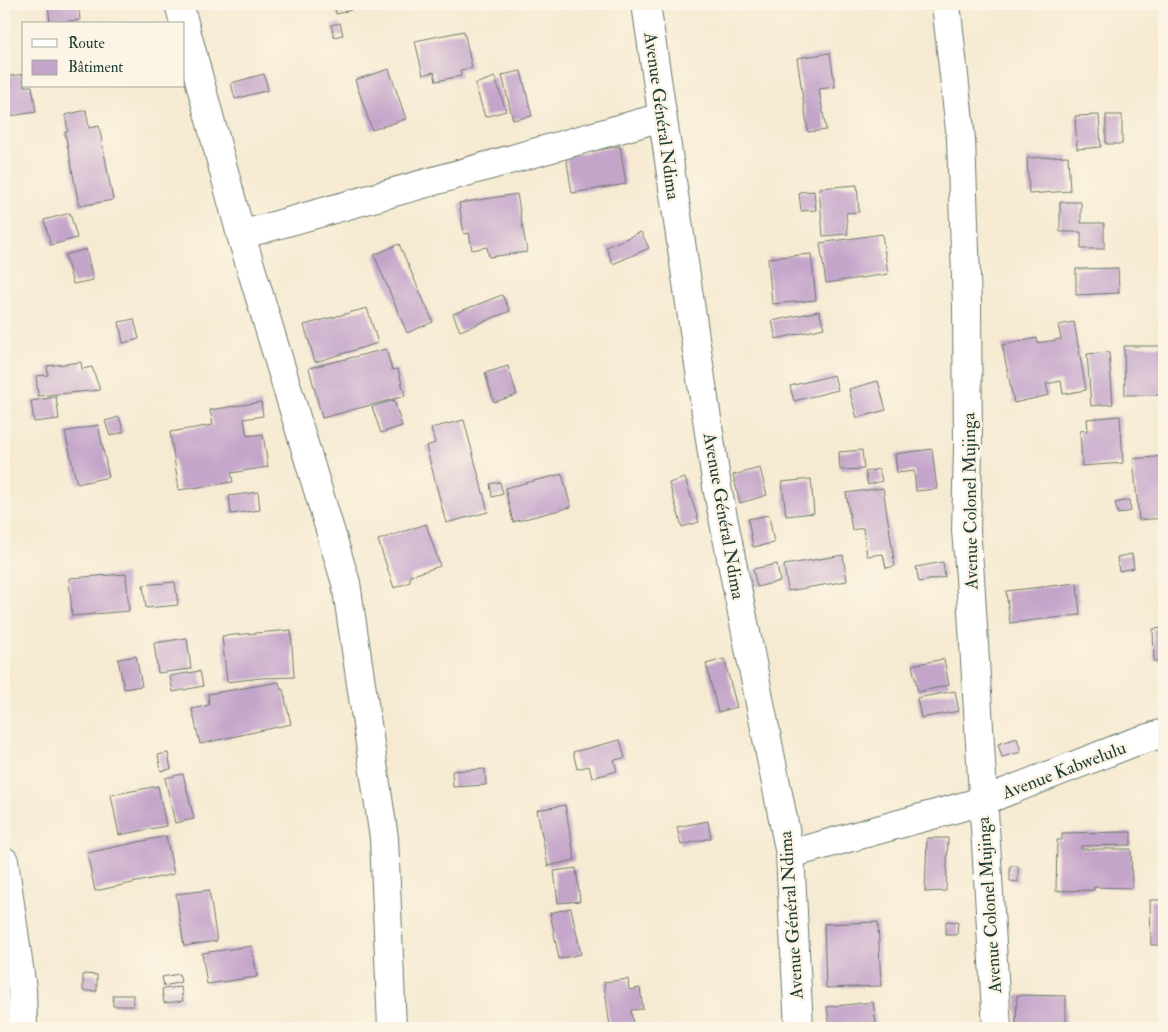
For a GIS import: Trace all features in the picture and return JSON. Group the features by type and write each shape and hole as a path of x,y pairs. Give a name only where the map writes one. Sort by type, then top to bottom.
{"street":[{"path":"179,4 184,22"},
{"name":"Avenue Général Ndima","path":"646,4 717,487 790,854 799,1028"},
{"name":"Avenue Colonel Mujinga","path":"946,4 961,139 967,305 968,447 966,531 997,1028"},
{"path":"185,26 241,235 346,583 384,838 392,1028"},
{"path":"241,235 662,116"},
{"name":"Avenue Kabwelulu","path":"790,854 983,801 1132,743 1164,733"},
{"path":"4,862 22,989 23,1028"}],"building":[{"path":"48,4 78,4 80,20 50,22"},
{"path":"334,4 349,4 351,10 336,14"},
{"path":"340,23 343,35 334,37 331,25"},
{"path":"464,31 472,68 460,70 461,76 436,81 434,72 423,75 415,41"},
{"path":"830,53 835,87 819,89 826,130 808,132 797,58"},
{"path":"389,69 406,119 372,130 355,80"},
{"path":"521,71 532,116 513,120 502,75"},
{"path":"22,74 22,88 32,88 36,112 4,117 4,77"},
{"path":"264,74 268,90 235,99 231,83"},
{"path":"495,77 506,111 485,117 475,84"},
{"path":"86,110 89,128 99,126 113,200 79,206 65,132 68,131 65,115"},
{"path":"1099,115 1101,147 1077,149 1075,116"},
{"path":"1106,115 1122,115 1122,144 1106,144"},
{"path":"620,146 626,184 572,193 566,156"},
{"path":"1068,156 1070,191 1029,194 1027,158"},
{"path":"857,185 859,212 846,213 848,234 823,236 819,188"},
{"path":"814,191 816,210 801,211 799,192"},
{"path":"517,194 527,252 489,257 487,247 472,250 469,233 464,234 459,203"},
{"path":"1060,202 1081,202 1081,223 1104,223 1104,249 1081,249 1081,232 1060,232"},
{"path":"70,213 77,238 51,245 44,220"},
{"path":"641,232 649,248 613,264 606,247"},
{"path":"882,234 888,274 826,283 820,243"},
{"path":"399,244 433,322 407,333 374,255"},
{"path":"86,249 93,280 73,284 65,255"},
{"path":"811,254 816,300 772,304 768,258"},
{"path":"1118,268 1119,293 1076,295 1076,269"},
{"path":"502,295 510,311 460,331 453,314"},
{"path":"367,308 378,343 315,362 304,325"},
{"path":"819,311 824,328 776,339 772,321"},
{"path":"134,319 139,339 123,343 119,322"},
{"path":"1074,322 1086,390 1063,394 1061,381 1046,384 1049,395 1014,403 1002,345 1037,338 1038,343 1061,339 1058,325"},
{"path":"1124,346 1162,346 1162,395 1125,395"},
{"path":"386,349 392,370 398,369 405,396 322,418 309,368"},
{"path":"1109,352 1113,404 1091,406 1087,354"},
{"path":"81,362 82,369 92,367 100,390 38,396 36,376 48,375 47,366"},
{"path":"508,366 517,395 494,402 485,373"},
{"path":"834,375 838,390 794,401 790,386"},
{"path":"878,381 886,410 857,418 849,389"},
{"path":"56,397 59,419 34,422 31,401"},
{"path":"394,400 402,426 381,433 372,407"},
{"path":"261,402 263,416 244,419 247,436 263,434 268,467 231,473 233,482 179,490 170,432 213,425 210,410"},
{"path":"1120,416 1123,463 1082,466 1080,431 1088,430 1087,419"},
{"path":"119,417 124,432 110,436 105,421"},
{"path":"464,420 488,512 446,523 426,446 435,443 431,428"},
{"path":"98,425 109,477 77,484 65,432"},
{"path":"932,449 937,489 916,491 914,471 897,473 895,454"},
{"path":"862,450 864,469 840,470 839,452"},
{"path":"1164,456 1164,518 1139,520 1133,459"},
{"path":"760,468 767,495 740,503 733,475"},
{"path":"879,469 882,481 868,485 865,472"},
{"path":"562,474 571,507 513,522 505,488"},
{"path":"685,478 699,522 682,527 669,483"},
{"path":"811,479 814,513 786,516 782,482"},
{"path":"500,482 503,494 492,497 490,484"},
{"path":"883,488 895,566 886,568 883,554 867,556 863,528 852,530 846,493"},
{"path":"258,492 260,510 231,514 229,496"},
{"path":"1129,500 1131,511 1118,514 1115,503"},
{"path":"769,515 774,543 753,547 748,519"},
{"path":"426,524 440,566 410,576 410,582 394,588 378,540"},
{"path":"1132,554 1134,568 1119,571 1117,557"},
{"path":"843,555 847,581 788,591 784,565"},
{"path":"943,562 945,577 919,582 916,567"},
{"path":"777,564 780,581 757,587 753,569"},
{"path":"126,574 129,611 72,616 69,578"},
{"path":"175,582 178,605 146,608 143,585"},
{"path":"1077,583 1080,615 1010,623 1006,591"},
{"path":"1164,628 1164,661 1154,661 1153,629"},
{"path":"291,630 294,677 227,682 222,636"},
{"path":"187,638 191,669 158,673 154,643"},
{"path":"136,656 142,686 124,689 118,659"},
{"path":"724,659 737,707 718,712 706,664"},
{"path":"944,659 949,685 918,692 912,665"},
{"path":"200,671 203,686 173,692 170,676"},
{"path":"279,682 281,690 283,689 291,724 200,744 192,709 209,705 208,694"},
{"path":"955,691 959,711 921,718 917,698"},
{"path":"1017,738 1021,752 1002,757 998,744"},
{"path":"620,740 625,758 614,760 617,771 592,778 589,766 577,769 573,752"},
{"path":"168,753 171,769 161,771 158,755"},
{"path":"485,769 486,785 453,787 452,771"},
{"path":"183,774 194,819 175,823 165,778"},
{"path":"158,786 166,826 119,835 111,795"},
{"path":"565,805 575,860 548,866 537,810"},
{"path":"708,821 711,838 681,845 677,827"},
{"path":"1131,832 1131,845 1081,846 1081,849 1131,849 1132,888 1094,887 1094,890 1056,891 1057,840 1062,840 1062,833"},
{"path":"166,836 174,874 95,891 87,853"},
{"path":"927,838 948,838 946,891 925,892"},
{"path":"1010,866 1018,866 1018,882 1010,881"},
{"path":"576,868 580,901 558,903 554,871"},
{"path":"209,890 217,941 184,946 176,894"},
{"path":"1150,900 1164,900 1164,945 1151,945"},
{"path":"571,908 581,954 559,959 550,913"},
{"path":"946,921 958,922 957,935 946,935"},
{"path":"878,922 881,986 826,988 824,924"},
{"path":"252,946 257,977 207,984 202,953"},
{"path":"83,974 97,975 97,991 83,991"},
{"path":"179,974 181,982 164,986 162,977"},
{"path":"628,979 629,990 640,988 643,1009 631,1010 633,1024 610,1027 604,982"},
{"path":"181,987 183,1001 164,1003 162,989"},
{"path":"113,995 133,995 133,1006 113,1006"},
{"path":"1017,995 1066,996 1066,1028 1016,1028"},
{"path":"873,1002 876,1024 830,1028 827,1007"}]}
